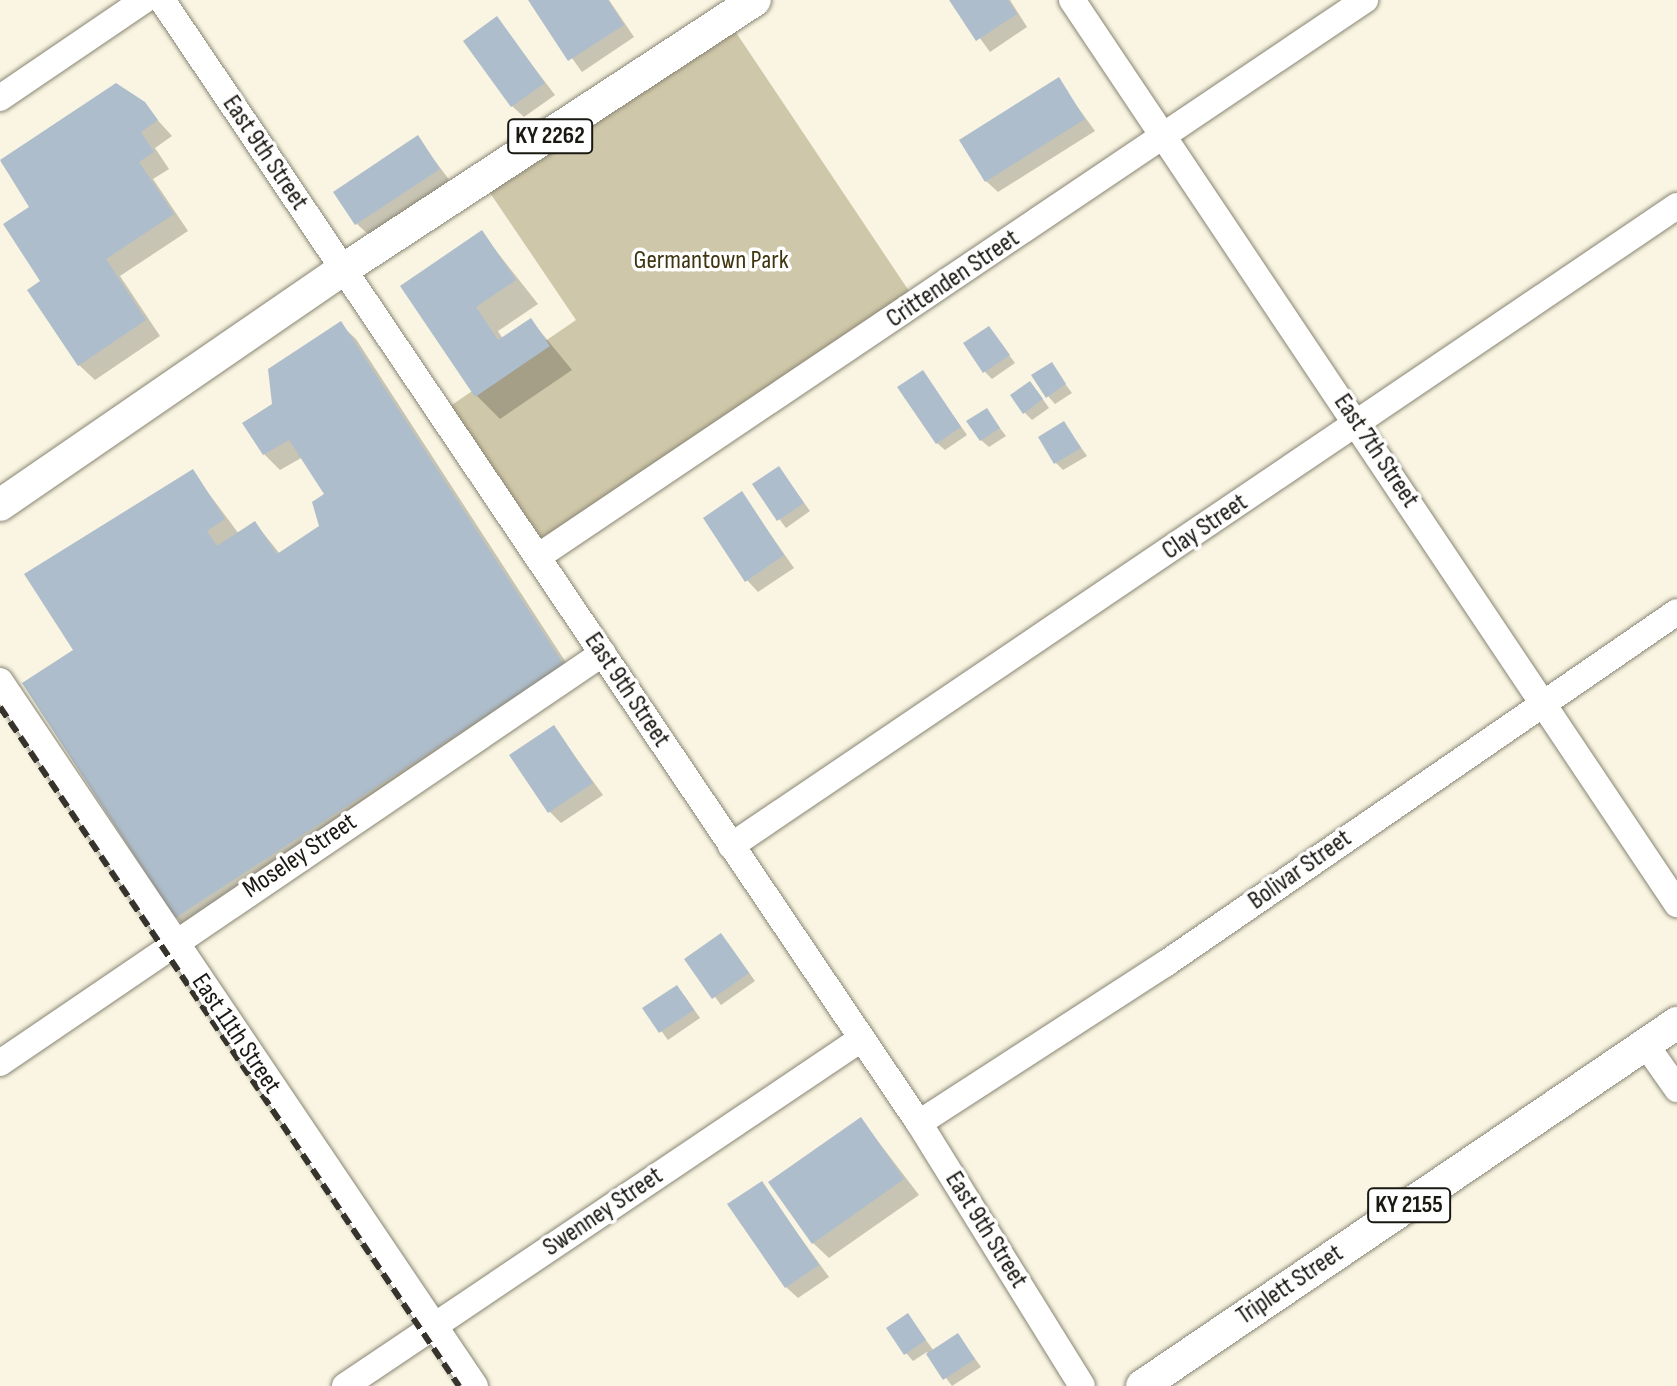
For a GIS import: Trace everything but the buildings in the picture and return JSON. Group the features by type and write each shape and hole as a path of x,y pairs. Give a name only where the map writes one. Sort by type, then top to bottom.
{"main road":[{"name":"KY 2262","path":"0,505 344,269 755,0"},
{"name":"Triplett Street","path":"1142,1386 1677,1023"}],"street":[{"path":"0,98 144,0"},
{"name":"East 9th Street","path":"162,0 919,1123 1082,1386"},
{"name":"East 7th Street","path":"1072,0 1545,702 1677,904"},
{"name":"Crittenden Street","path":"539,556 1365,0"},
{"name":"Clay Street","path":"731,846 1677,206"},
{"name":"Bolivar Street","path":"919,1123 1165,964 1677,612"},
{"name":"Moseley Street","path":"0,1063 603,653"},
{"name":"East 11th Street","path":"0,681 475,1386"},
{"name":"Swenney Street","path":"345,1386 861,1039"},
{"path":"1646,1045 1677,1089"}],"green space":[{"name":"Germantown Park","path":"727,19 917,303 539,556 440,413 576,320 482,181"}],"railway":[{"path":"0,707 459,1386"}]}
